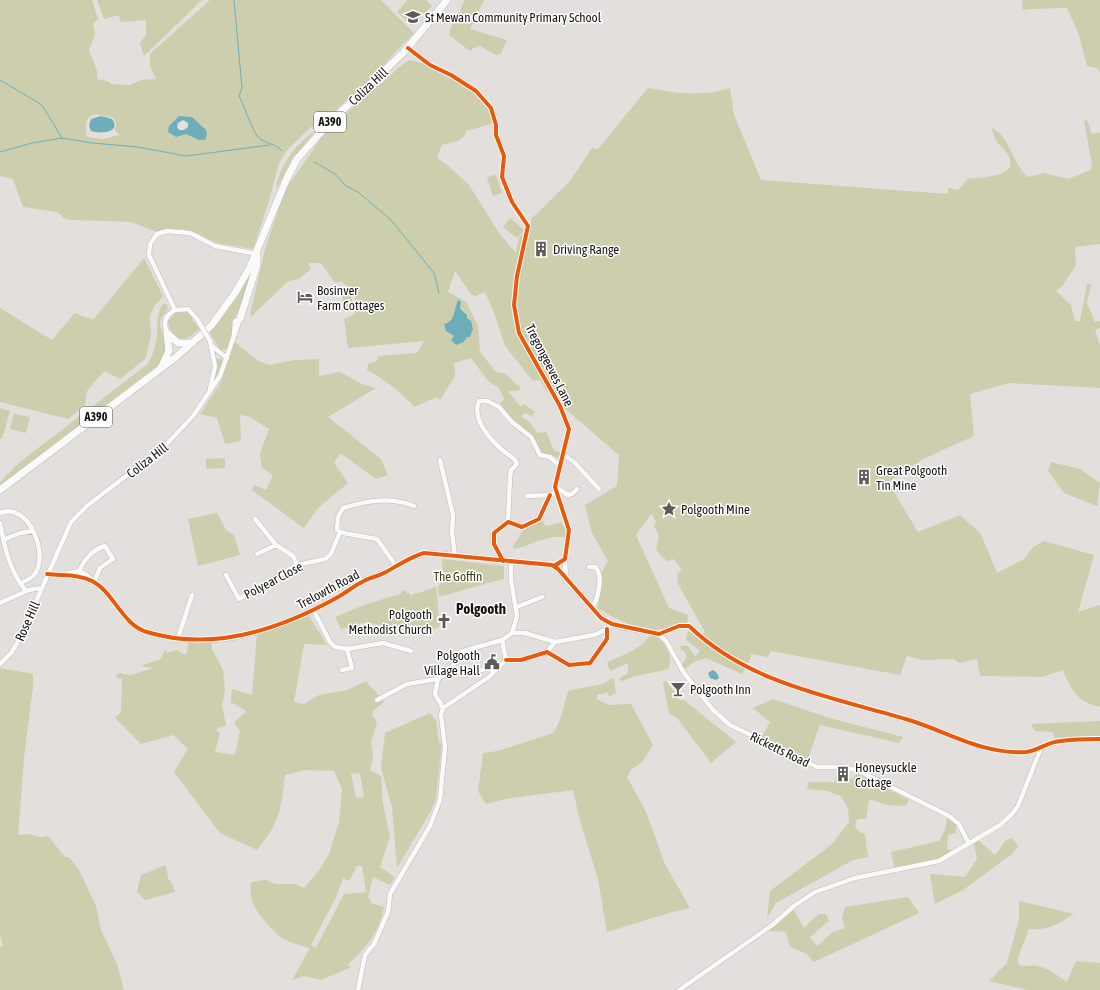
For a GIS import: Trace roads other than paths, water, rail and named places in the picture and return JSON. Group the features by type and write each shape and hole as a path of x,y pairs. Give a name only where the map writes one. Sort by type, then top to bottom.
{"highway":[{"name":"A390","path":"408,48 447,0"},
{"name":"Coliza Hill","path":"257,254 287,178 297,159 330,122 408,48"},
{"name":"A390","path":"0,490 159,369 211,326 228,302 257,254"},
{"path":"240,319 258,265 257,254"},
{"path":"167,333 178,343 192,343"},
{"path":"159,369 168,354 167,333"}],"street":[{"name":"Tregongeeves Lane","path":"408,48 430,65 451,75 476,91 491,108 496,125 496,135 504,156 502,177 512,202 528,226 517,276 514,305 520,333 560,406 570,429 560,466 556,490"},
{"path":"175,310 149,255 150,244 157,234 167,230 190,232 215,246 257,254"},
{"path":"167,333 164,326 165,319 175,310 188,309 197,319 211,344 215,355 215,370 210,391"},
{"name":"Coliza Hill","path":"47,574 66,530 73,518 92,501 151,458 175,437 201,407 220,376 234,335 235,321 240,319"},
{"path":"215,355 226,358"},
{"path":"503,561 494,544 494,535 498,529 508,522 510,477 512,470 517,464 515,460 506,453 484,430 478,414 479,401 487,401 499,407 517,427 531,437 540,455 550,457 560,466"},
{"path":"563,454 574,462 599,489"},
{"path":"440,460 454,515 452,532 455,556"},
{"path":"556,490 568,495 572,494 577,489"},
{"path":"527,496 549,495 556,490"},
{"path":"556,490 569,530 565,559 566,581"},
{"path":"396,566 377,539 340,532 337,530 336,526 340,512 343,508 384,499 402,501 414,506"},
{"path":"0,513 10,511 17,513 30,525 33,531 38,550 39,565 34,575 20,584"},
{"path":"255,519 276,545 293,556 297,565"},
{"path":"0,523 7,558 20,584 26,591"},
{"path":"3,540 20,533 33,531"},
{"name":"Polyear Close","path":"226,575 239,598 297,565 321,560 329,556 340,532"},
{"path":"257,554 276,545"},
{"path":"47,574 64,576 79,577 94,582 100,568 113,559 105,546 98,548 84,560 79,571 71,572 64,576"},
{"name":"Trelowth Road","path":"79,571 87,575 137,628 146,632 178,638 225,639 272,626 312,609 338,597 363,581 424,553 554,566"},
{"path":"565,559 554,566 601,618 612,624 659,634 679,626 689,626 708,644 729,657 775,680 804,691 910,721 982,747 1026,752 1057,742 1100,740"},
{"path":"511,562 512,590 517,607 517,616 512,633"},
{"path":"589,568 596,567 599,572 596,600 592,608"},
{"name":"Rose Hill","path":"0,664 14,649 47,574"},
{"path":"0,603 26,591 41,588"},
{"path":"178,638 192,595"},
{"path":"517,607 542,597"},
{"path":"312,609 332,646 347,649 383,644 411,651"},
{"path":"378,700 408,684 438,679 450,671 460,652 502,640 512,633 525,633 555,642 594,635 607,629 612,624"},
{"path":"547,652 569,665 590,662 606,639 607,629"},
{"name":"Ricketts Road","path":"659,634 666,641 684,673 713,710 730,725 817,767 840,767 857,770 949,816 959,824 969,844"},
{"path":"502,640 506,660"},
{"path":"358,990 365,955 374,944 388,912 390,894 430,826 440,800 445,748 441,715 443,708 489,677 506,660 521,660 547,652 555,642"},
{"path":"342,670 352,668 347,649"},
{"path":"463,675 484,669 495,670"},
{"path":"438,679 435,694 443,708"},
{"path":"679,990 771,926 794,906 815,892 855,878 939,861 1000,825 1018,806 1041,748"}],"water":[{"path":"101,116 112,119 114,127 112,130 104,132 91,131 89,126 91,119"},
{"path":"179,116 192,117 206,130 207,134 205,140 199,140 186,134 176,137 168,132 169,126","holes":["183,120 188,123 188,127 184,130 179,130 177,127 178,123"]},
{"path":"458,300 461,302 460,308 471,321 473,329 470,337 467,337 464,342 456,345 451,340 454,336 446,331 444,324 448,323 454,315"},
{"path":"713,670 717,673 719,678 716,680 710,678 708,673"}],"waterway":[{"path":"234,0 242,88 239,96 257,136 282,151"},
{"path":"0,80 42,105 62,138 92,143 138,147 186,156 270,145"},
{"path":"0,152 32,143 62,138"},
{"path":"314,162 335,174 346,186 358,192 391,220 434,273 439,293"}],"place":[{"name":"St Mewan Community Primary School","path":"413,17"},
{"name":"Driving Range","path":"541,249"},
{"name":"Bosinver Farm Cottages","path":"305,297"},
{"name":"Great Polgooth Tin Mine","path":"864,477"},
{"name":"Polgooth Mine","path":"669,509"},
{"name":"Polgooth Methodist Church","path":"444,621"},
{"name":"Polgooth Village Hall","path":"492,662"},
{"name":"Polgooth Inn","path":"678,689"},
{"name":"Honeysuckle Cottage","path":"843,774"}],"district":[{"name":"Polgooth","path":"481,609"}],"park label":[{"name":"The Goffin","path":"458,576"}]}
